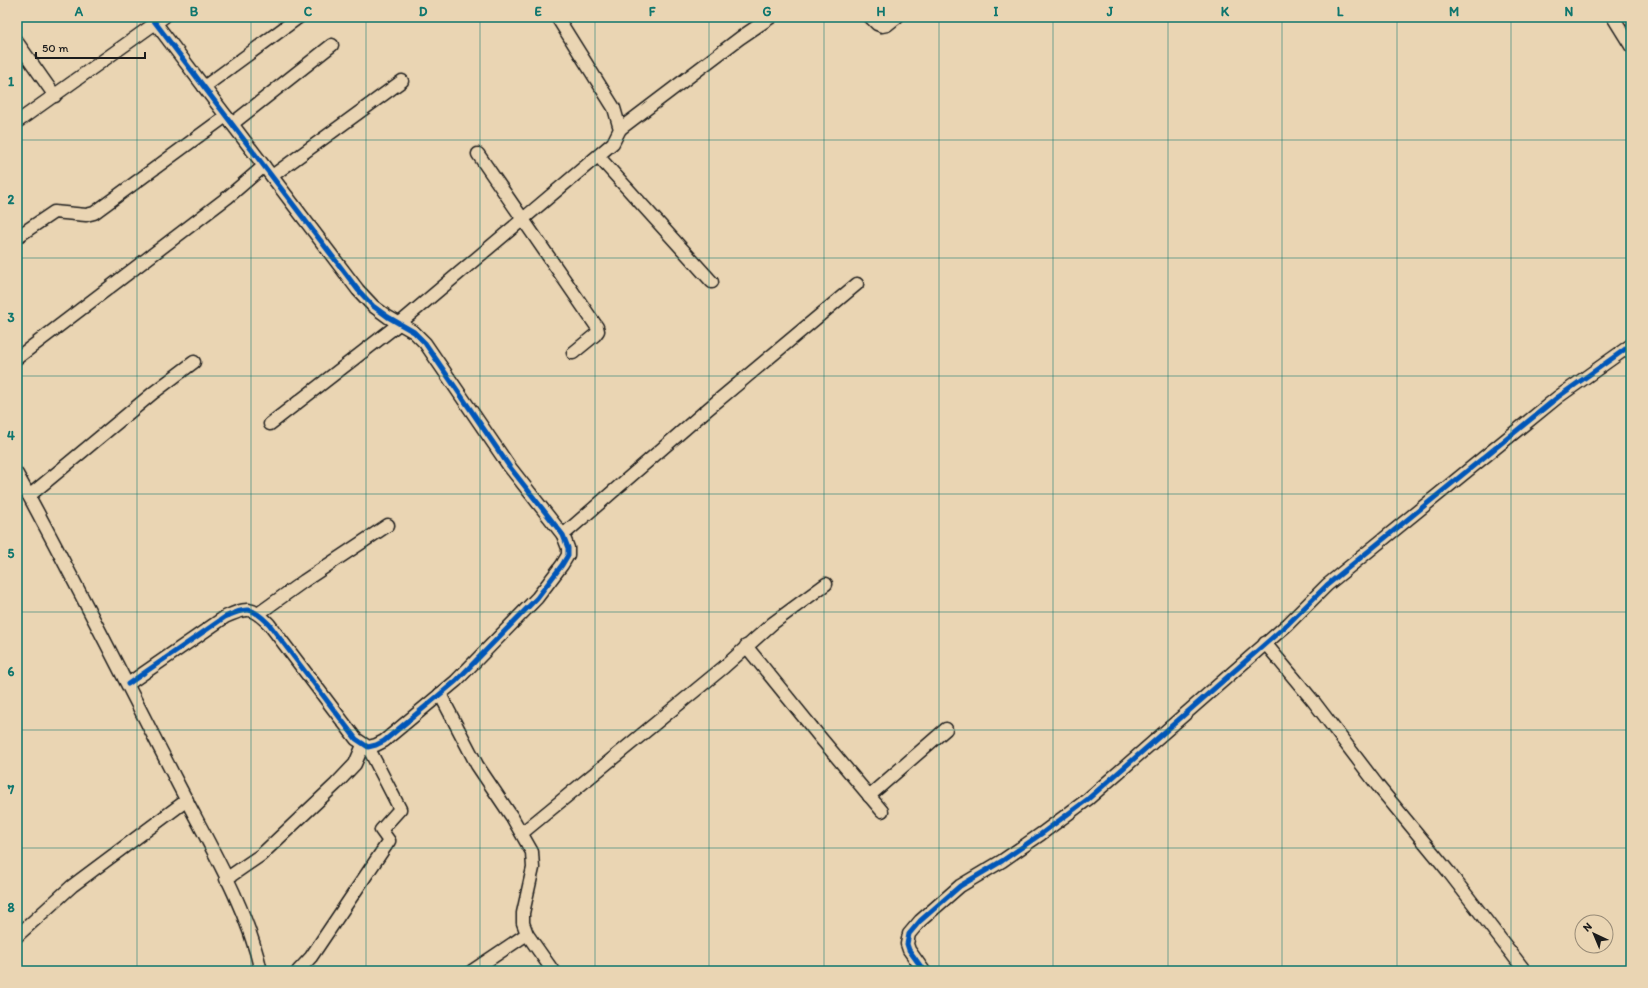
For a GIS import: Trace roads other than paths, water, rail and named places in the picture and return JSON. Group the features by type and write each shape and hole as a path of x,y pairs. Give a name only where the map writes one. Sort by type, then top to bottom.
{"street":[{"path":"204,87 300,17"},
{"path":"557,17 614,108 620,129"},
{"path":"270,424 400,324 613,143 620,129 740,38 771,17"},
{"path":"870,17 877,24 882,26 887,25 897,17"},
{"path":"1613,17 1631,46"},
{"path":"17,122 55,96 157,19 204,87 358,290 373,306 388,317 414,332 425,343 509,466 562,535 568,548 568,555 537,598 456,681 384,741 376,745 365,746"},
{"path":"17,42 55,96"},
{"path":"17,237 54,212 86,215 94,213 229,120 332,45"},
{"path":"17,358 222,202 402,81"},
{"path":"478,154 597,327 598,331 596,335 573,353"},
{"path":"598,156 712,282"},
{"path":"562,535 702,414 857,284"},
{"path":"924,971 909,950 907,944 909,934 920,921 960,886 1002,861 1088,798 1266,643 1327,585 1558,397 1631,345"},
{"path":"29,496 153,393 194,362"},
{"path":"17,474 128,684 242,911 258,954 261,971"},
{"path":"258,614 304,581 388,525"},
{"path":"522,833 724,667 773,623 826,584"},
{"path":"128,684 225,617 241,609 250,610 258,614 268,624 356,739 365,746 400,809 381,830 389,841 311,957 298,971"},
{"path":"1266,643 1314,702 1378,786 1467,895 1525,971"},
{"path":"746,646 882,811"},
{"path":"440,694 477,765 522,833 532,852 533,868 523,913 523,923 527,934 553,971"},
{"path":"869,796 946,729"},
{"path":"226,879 261,855 336,784 355,764 365,746"},
{"path":"17,936 72,886 186,800"},
{"path":"472,971 527,934"}]}
